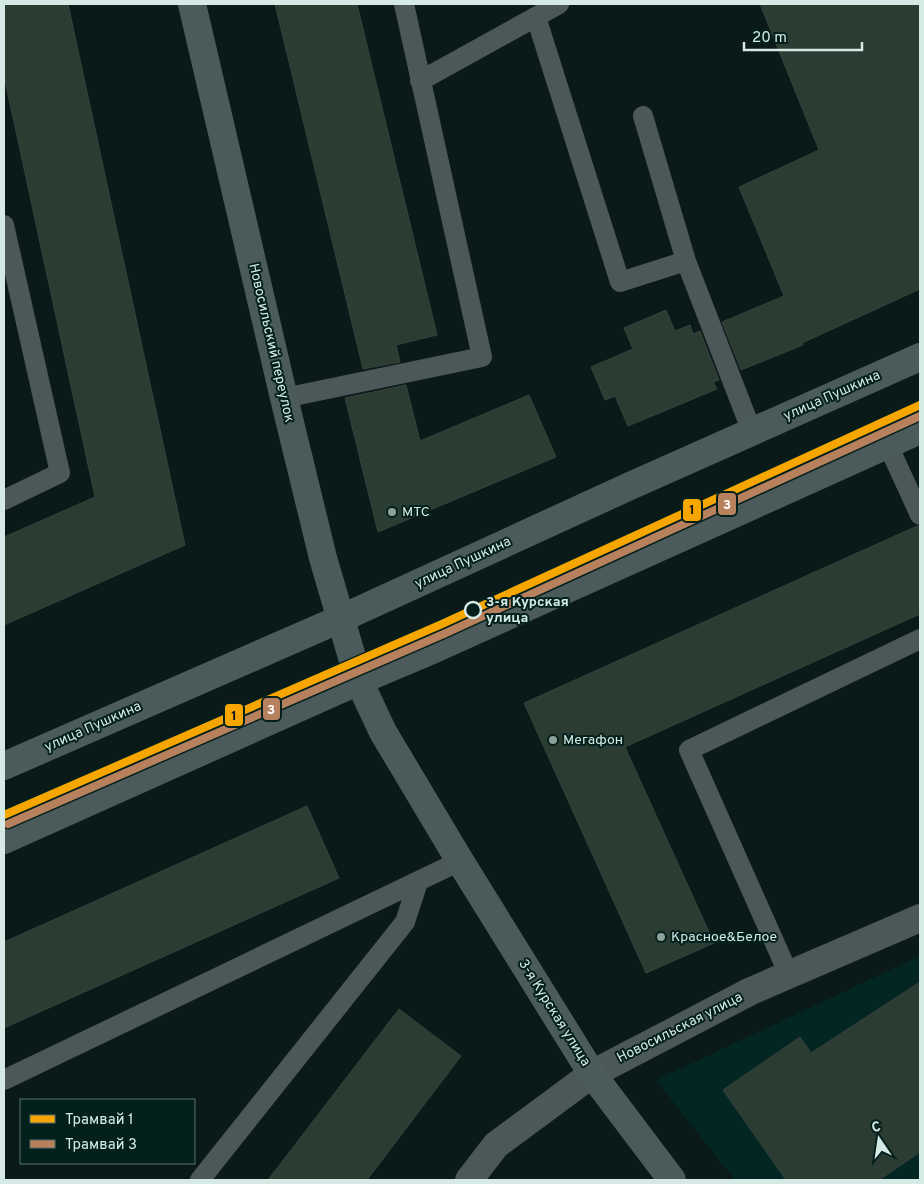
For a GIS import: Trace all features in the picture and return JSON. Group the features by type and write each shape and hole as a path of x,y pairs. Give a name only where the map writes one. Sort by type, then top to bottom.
{"main road":[{"name":"Новосильский переулок","path":"192,4 284,398 340,619 359,681"},
{"name":"улица Пушкина","path":"4,766 340,619 920,357"},
{"path":"4,840 920,430"},
{"name":"3-я Курская улица","path":"359,681 383,732 460,861 592,1074 672,1180"}],"street":[{"name":"Новосильская улица","path":"468,1180 496,1145 592,1074 743,996 920,918"}],"lane":[{"path":"284,398 482,357 404,4"},
{"path":"420,82 559,4"},
{"path":"536,17 620,282 686,261"},
{"path":"643,116 686,261 752,432"},
{"path":"4,225 60,473 4,500"},
{"path":"888,445 920,515"},
{"path":"789,975 689,750 920,639"},
{"path":"4,1080 460,861"},
{"path":"200,1180 405,922 418,882"}],"shaded area":[{"path":"920,956 920,1180 735,1180 656,1080"}],"building":[{"path":"4,4 68,4 185,545 4,625 4,537 95,497 4,76"},
{"path":"275,4 357,4 437,335 396,345 400,362 363,369"},
{"path":"760,4 920,4 920,289 802,343 803,345 741,370 722,322 784,296 739,187 819,150"},
{"path":"666,310 675,331 690,325 693,334 700,331 719,380 713,382 717,389 628,426 615,396 605,400 591,367 633,349 624,328"},
{"path":"406,385 420,441 529,395 556,457 378,532 345,398"},
{"path":"917,526 920,527 920,614 625,747 714,943 646,973 524,703"},
{"path":"307,806 339,878 4,1028 4,942"},
{"path":"920,982 920,1152 879,1180 786,1180 723,1090 800,1037 811,1053"},
{"path":"399,1009 461,1056 367,1180 268,1180"}],"tram line":[{"name":"1","path":"4,815 442,624 920,405"},
{"name":"3","path":"8,824 446,633 920,416"}],"place":[{"name":"МТС","path":"392,512"},
{"name":"3-я Курская улица","path":"473,610"},
{"name":"Мегафон","path":"553,740"},
{"name":"Красное&Белое","path":"661,937"}]}
